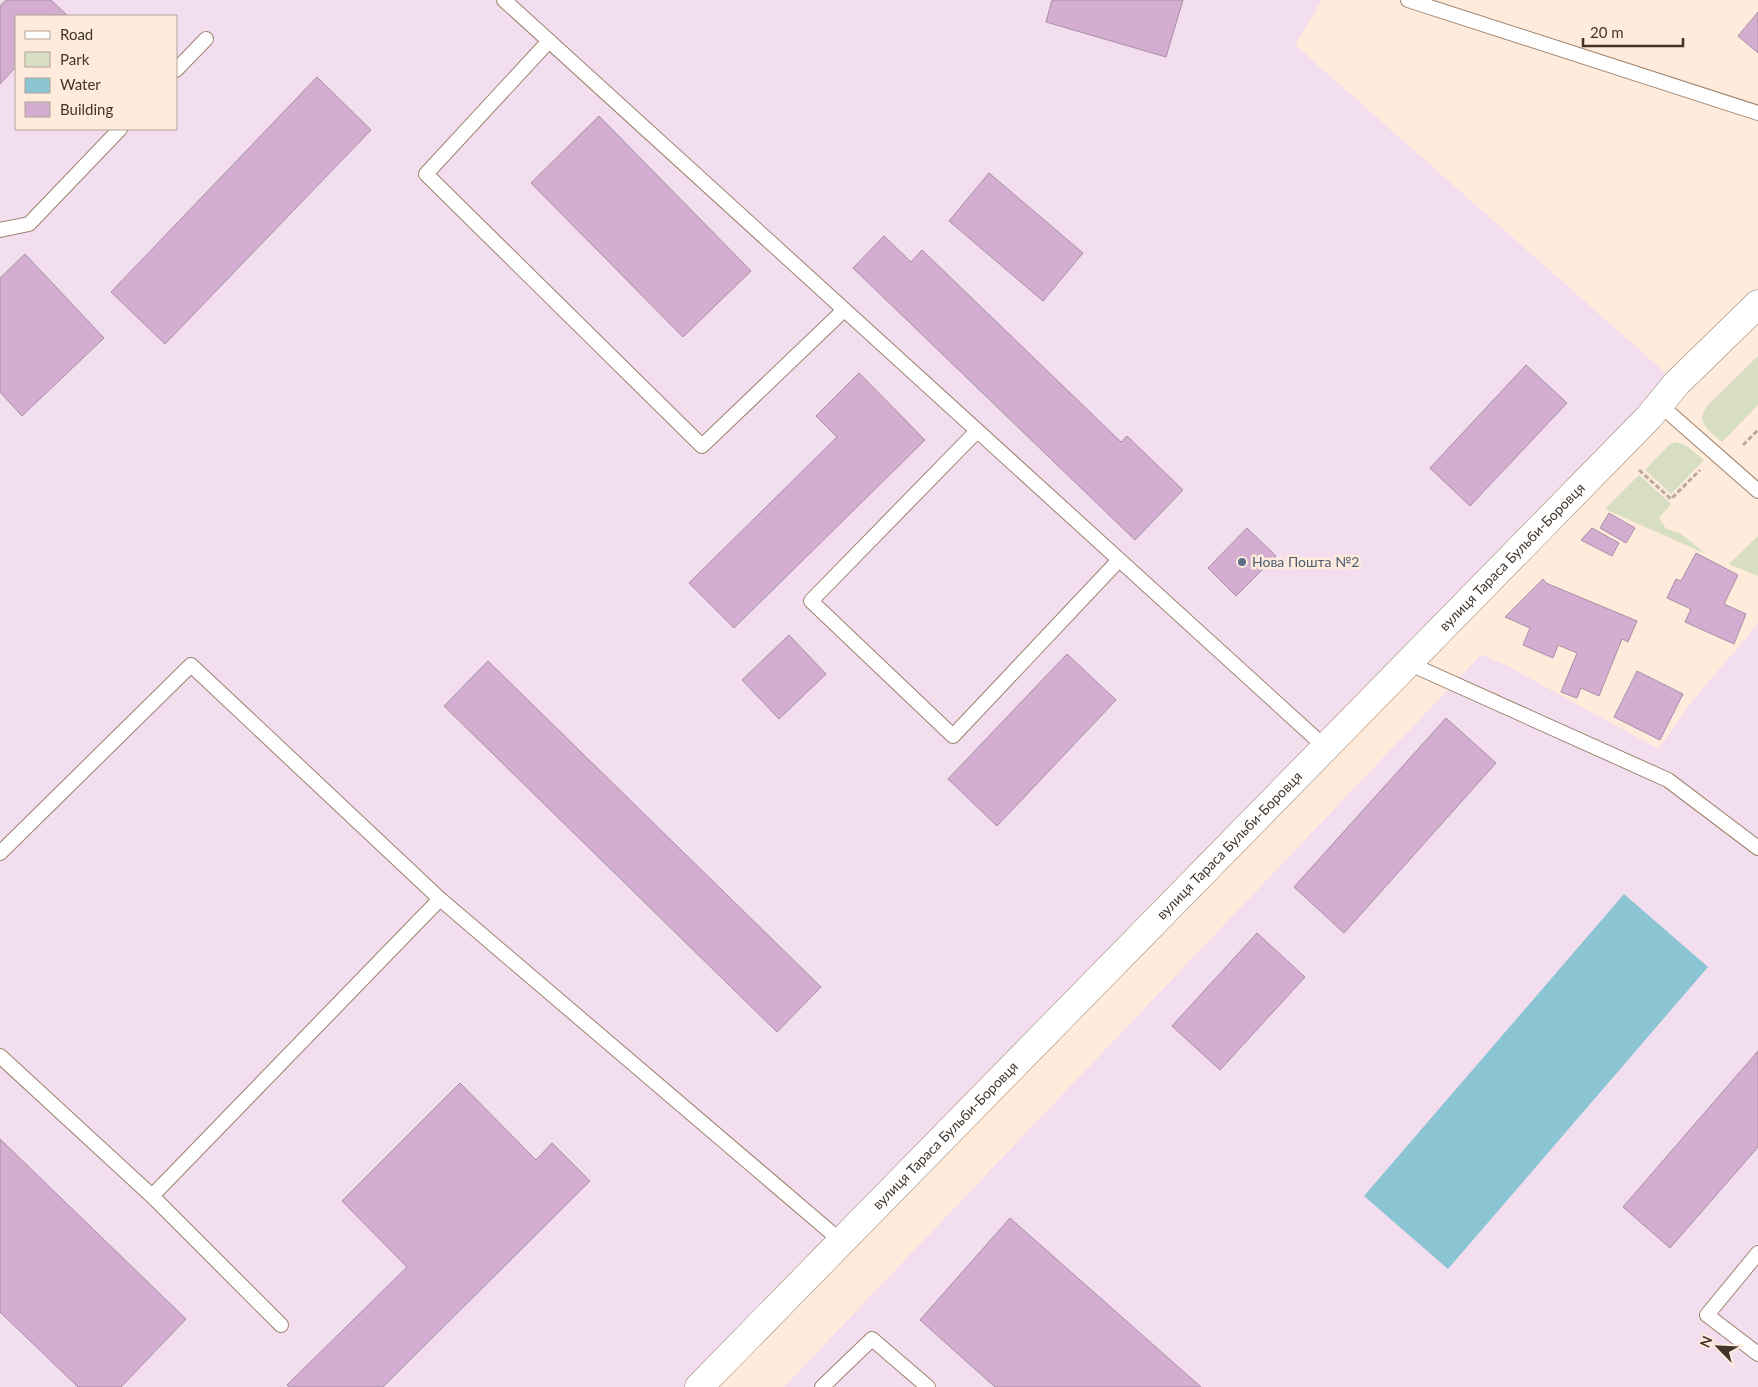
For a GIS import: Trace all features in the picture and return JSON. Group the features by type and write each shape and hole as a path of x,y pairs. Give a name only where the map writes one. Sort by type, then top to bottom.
{"street":[{"name":"вулиця Тараса Бульби-Боровця","path":"699,1387 1649,417 1677,383 1758,304"}],"lane":[{"path":"504,0 1325,748"},
{"path":"1408,0 1758,113"},
{"path":"178,68 206,39"},
{"path":"549,41 426,174 702,446 844,310"},
{"path":"0,230 29,224 119,130"},
{"path":"1659,404 1758,491"},
{"path":"977,431 811,601 953,736 1119,560"},
{"path":"1408,662 1668,780 1758,848"},
{"path":"0,853 191,665 440,899 842,1241"},
{"path":"152,1196 440,899"},
{"path":"0,1056 152,1196 281,1325"},
{"path":"1758,1253 1708,1315 1758,1354"},
{"path":"822,1387 872,1339 928,1387"}],"path":[{"path":"1639,470 1671,499 1716,454"}],"shaded area":[{"path":"0,0 1322,0 1295,45 1677,383 699,1387 0,1387"},
{"path":"1758,624 1758,1387 784,1387 1481,655 1504,664 1658,749 1694,699"}],"green space":[{"path":"1758,356 1758,405 1722,442 1705,425 1702,418 1703,414 1707,406"},
{"path":"1675,442 1685,445 1704,460 1671,494 1645,470 1670,444"},
{"path":"1639,475 1671,504 1659,518 1666,529 1680,533 1706,554 1605,509"},
{"path":"1758,536 1758,576 1729,564"}],"water":[{"path":"1624,894 1708,967 1448,1269 1364,1196"}],"building":[{"path":"6,0 51,0 67,15 15,15 15,68 0,84 0,6"},
{"path":"1052,0 1183,0 1166,57 1046,22"},
{"path":"1758,12 1758,53 1738,36"},
{"path":"317,77 371,130 165,344 111,292"},
{"path":"599,116 751,271 683,337 531,183"},
{"path":"989,173 1083,253 1043,301 949,221"},
{"path":"884,236 911,262 922,250 1121,442 1127,436 1183,490 1135,540 853,268"},
{"path":"25,254 104,338 22,416 0,392 0,278"},
{"path":"1526,365 1567,403 1470,506 1430,468"},
{"path":"859,373 925,440 734,628 689,583 837,437 816,416"},
{"path":"1609,513 1635,528 1626,543 1600,528"},
{"name":"Нова Пошта №2","path":"1247,528 1276,556 1236,596 1208,568"},
{"path":"1592,528 1619,543 1612,556 1581,540"},
{"path":"1696,553 1738,575 1724,604 1746,614 1734,644 1685,622 1691,609 1667,598 1676,579 1681,581"},
{"path":"1543,579 1546,583 1637,621 1628,642 1622,639 1599,696 1581,688 1577,698 1561,692 1577,653 1558,645 1553,658 1523,645 1530,628 1505,617"},
{"path":"789,635 826,674 779,719 742,680"},
{"path":"1067,654 1116,700 997,826 948,779"},
{"path":"488,661 821,987 777,1032 444,706"},
{"path":"1637,671 1683,694 1660,740 1614,717"},
{"path":"1446,718 1496,763 1344,933 1294,887"},
{"path":"1257,933 1305,977 1220,1070 1172,1026"},
{"path":"1758,1051 1758,1147 1670,1248 1623,1207"},
{"path":"460,1083 536,1160 552,1143 590,1181 383,1387 289,1387 287,1385 407,1267 342,1201"},
{"path":"0,1139 186,1319 121,1387 78,1387 0,1312"},
{"path":"1010,1218 1201,1387 995,1387 920,1320"}],"place":[{"name":"Нова Пошта №2","path":"1242,562"}]}
